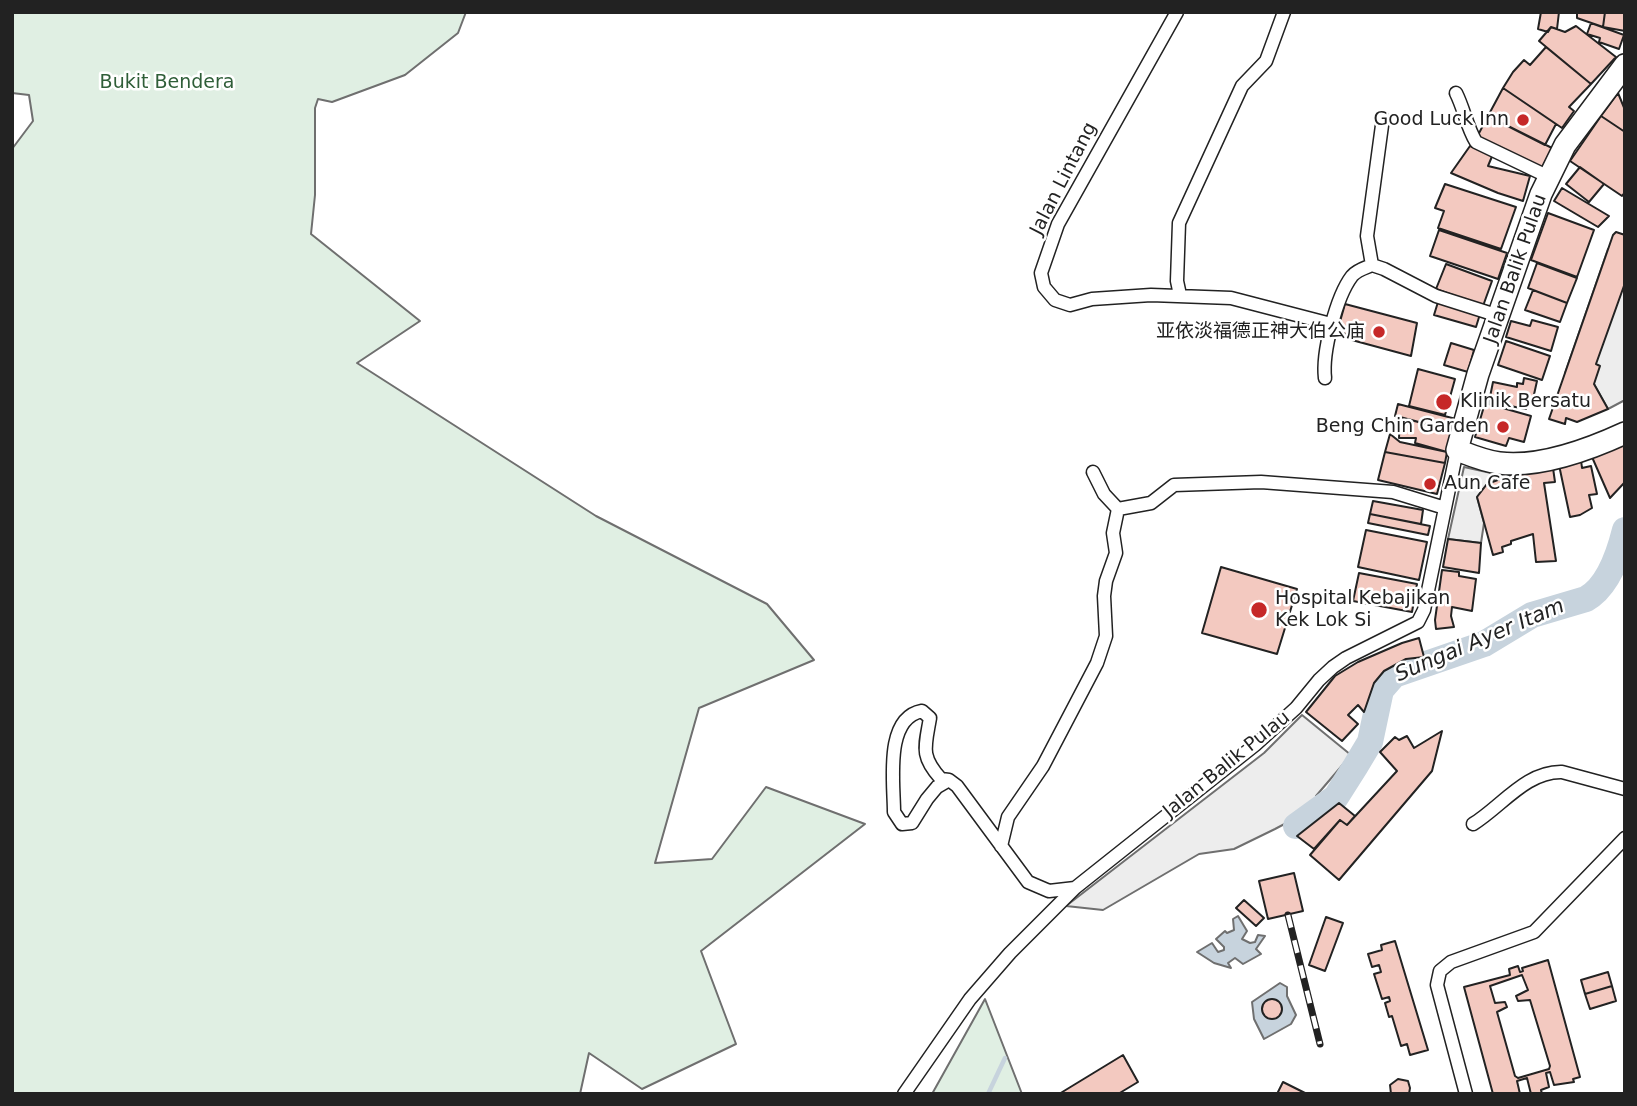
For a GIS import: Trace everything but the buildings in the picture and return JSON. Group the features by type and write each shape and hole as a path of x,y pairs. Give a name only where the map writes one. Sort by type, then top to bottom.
{"main road":[{"name":"Jalan Balik Pulau","path":"1457,450 1477,378 1549,177 1565,145 1625,65"},
{"path":"1457,450 1483,460 1516,464 1600,445 1625,433"}],"street":[{"name":"Jalan Lintang","path":"1177,12 1058,224 1041,279 1055,300 1070,305 1092,299 1180,295 1231,298 1331,324"},
{"path":"1180,295 1177,282 1179,223 1242,86 1266,61 1284,12"},
{"path":"1456,93 1466,111 1476,142 1549,177"},
{"path":"1372,265 1367,236 1383,118"},
{"path":"1325,379 1324,356 1331,324 1353,274 1372,265 1436,296 1499,316"},
{"name":"Jalan Balik Pulau","path":"904,1094 970,999 1010,953 1075,888 1255,745 1296,708 1333,667 1418,622 1424,610 1457,450"},
{"path":"1093,472 1104,494 1118,509"},
{"path":"1118,509 1151,503 1174,485 1261,482 1393,492 1445,508"},
{"path":"1001,846 1009,817 1042,766 1097,663 1106,636 1104,596 1106,581 1116,553 1113,533 1118,509"},
{"path":"949,780 937,787 912,823 902,824 897,819 894,812 894,742 904,721 913,713 922,711 930,718 926,760 941,779 949,780 957,786 1028,882 1049,891 1075,888"},
{"path":"1473,824 1519,787 1552,772 1562,772 1625,789"},
{"path":"1466,1094 1437,985 1440,971 1451,962 1534,932 1625,838"}],"green space":[{"name":"Bukit Bendera","path":"12,12 466,12 458,33 405,75 332,102 318,99 315,108 315,195 311,234 420,321 357,363 596,516 767,604 814,660 699,708 655,863 712,859 766,787 865,824 701,951 736,1044 642,1089 589,1053 580,1094 12,1094 12,149 33,121 29,95 12,93"},
{"path":"985,999 1022,1094 932,1094"}],"shaded area":[{"path":"1608,249 1625,255 1625,400 1608,409 1594,384 1565,373"},
{"path":"1464,467 1500,475 1487,484 1477,497 1484,523 1481,543 1448,539"},
{"path":"1302,715 1351,755 1316,796 1319,799 1292,820 1275,829 1234,849 1199,854 1103,910 1066,906 1264,753"},
{"path":"1238,916 1247,931 1242,939 1250,943 1255,942 1258,935 1265,936 1256,949 1261,954 1243,964 1235,958 1228,963 1231,968 1214,963 1197,952 1212,943 1218,952 1224,950 1216,939 1225,931 1227,933 1234,930 1233,919"},
{"path":"1280,983 1287,987 1287,996 1296,1015 1291,1024 1264,1039 1254,1019 1252,1002"}],"waterway":[{"name":"Sungai Ayer Itam","path":"1296,826 1336,797 1370,742 1381,690 1394,675 1484,644 1532,615 1586,599 1594,594 1601,587 1616,559 1625,530"},
{"path":"988,1094 1005,1058"}],"railway":[{"path":"1288,915 1320,1044"}],"place":[{"name":"Good Luck Inn","path":"1523,120"},
{"name":"亚依淡福德正神大伯公庙","path":"1379,332"},
{"name":"Klinik Bersatu","path":"1444,402"},
{"name":"Beng Chin Garden","path":"1503,427"},
{"name":"Aun Cafe","path":"1430,484"},
{"name":"Hospital Kebajikan Kek Lok Si","path":"1259,610"}]}
